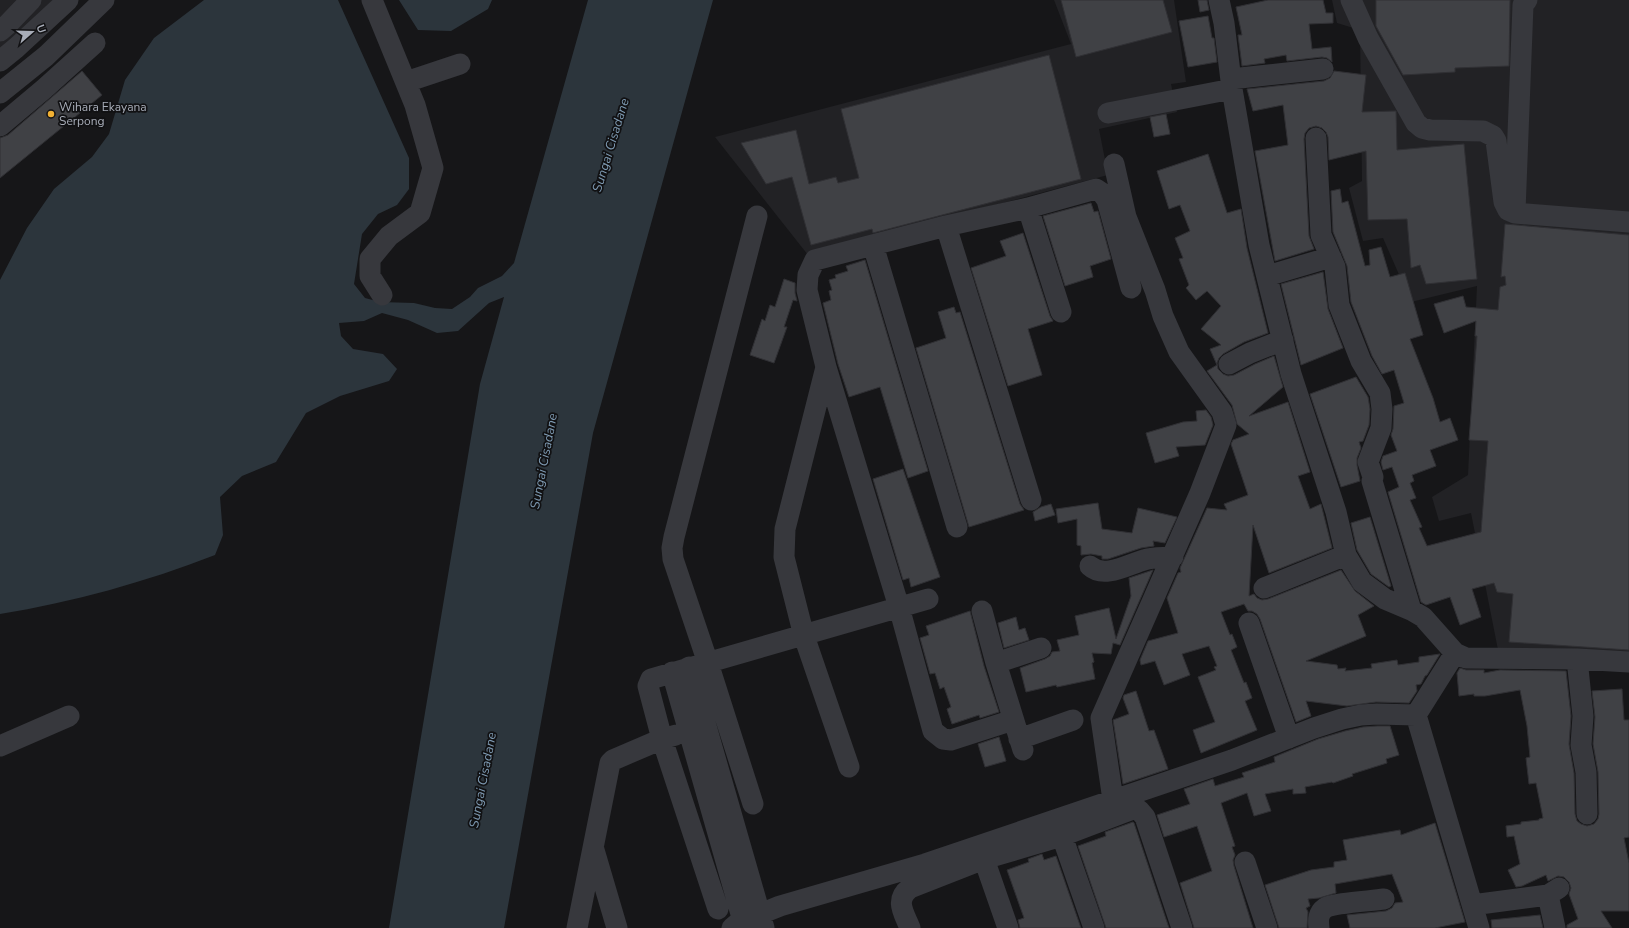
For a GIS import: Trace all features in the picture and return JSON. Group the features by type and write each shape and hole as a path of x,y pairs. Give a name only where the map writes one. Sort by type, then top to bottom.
{"street":[{"path":"0,31 31,0"},
{"path":"0,61 68,0"},
{"path":"0,93 46,56 104,0"},
{"path":"372,0 415,105 433,168 420,213 389,236 370,258 370,276 382,295"},
{"path":"1219,0 1224,23 1231,84 1259,245 1291,374 1336,512 1346,555 1362,582 1385,599 1423,617 1454,653 1466,658 1577,659 1629,662"},
{"path":"1351,0 1368,38 1416,123 1422,128 1430,130 1483,131 1493,136 1496,141 1506,208 1515,213 1629,222"},
{"path":"1515,213 1523,4 1527,0"},
{"path":"0,126 44,89 95,42"},
{"path":"406,82 460,64"},
{"path":"1108,113 1231,84 1323,69"},
{"path":"1316,138 1321,235 1335,267 1339,306 1361,361 1380,393 1382,409 1381,428 1368,462 1373,477 1372,481 1411,610"},
{"path":"1113,800 1101,718 1203,487 1226,425 1222,412 1179,352 1163,316 1155,290 1126,217 1114,164"},
{"path":"1074,720 1018,736 951,740 943,739 933,731 899,607 826,367 807,290 808,275 815,260 946,226 1028,208 1096,189 1102,193 1107,200 1131,288"},
{"path":"1028,208 1060,312"},
{"path":"757,216 672,548 690,667 764,928"},
{"path":"946,226 1031,500"},
{"path":"873,245 957,527"},
{"path":"1267,276 1331,258"},
{"path":"1229,364 1250,353 1283,340"},
{"path":"826,367 784,529 783,540 784,557 804,636 849,768"},
{"path":"1264,588 1346,555"},
{"path":"1090,566 1095,571 1115,570 1145,559 1173,557"},
{"path":"718,910 662,739 648,686 651,679 928,599"},
{"path":"982,611 1018,736"},
{"path":"1249,623 1289,738"},
{"path":"996,663 1041,648"},
{"path":"1454,653 1416,715 1479,928"},
{"path":"1577,659 1582,716 1581,745 1586,772 1587,814"},
{"path":"690,667 690,731 738,926 780,906 925,864 1232,760 1321,726 1361,715 1416,715"},
{"path":"690,667 753,804"},
{"path":"0,746 69,716"},
{"path":"577,928 594,848 608,769 611,761 662,739 690,731"},
{"path":"910,928 901,904 901,897 910,888 984,860 1062,836 1133,809 1139,810 1145,817 1182,928"},
{"path":"1062,836 1094,928"},
{"path":"594,848 617,928"},
{"path":"984,860 1008,928"},
{"path":"1245,862 1267,928"},
{"path":"1472,904 1554,891 1555,928"},
{"path":"1319,928 1318,920 1320,914 1327,907 1384,899"}],"shaded area":[{"path":"0,0 59,0 0,52"},
{"path":"1054,0 1174,0 1186,82 1171,84 1177,112 1099,129 1108,175 808,255 715,137 1071,44"},
{"path":"1332,0 1629,0 1629,666 1500,660 1471,513 1439,521 1432,497 1468,475 1477,286 1411,302 1383,238 1363,241 1349,188 1362,181 1360,30 1337,23"}],"water":[{"name":"Sungai Cisadane","path":"204,0 338,0 409,158 409,189 397,205 378,214 362,234 354,284 365,298 380,302 414,303 435,308 452,309 470,297 478,288 502,276 514,263 588,0 713,0 593,433 504,928 389,928 480,384 504,297 489,303 458,331 437,333 408,320 382,313 364,321 339,323 341,336 353,349 383,354 397,369 389,381 340,396 306,413 276,462 242,476 220,497 223,535 215,555 163,574 109,590 55,604 0,614 0,280 27,228 54,189 92,157 109,134 125,80 154,38"},
{"path":"399,0 492,0 488,9 451,31 418,30"}],"building":[{"path":"1061,0 1163,0 1172,32 1076,57"},
{"path":"1198,0 1207,0 1209,10 1200,12"},
{"path":"1268,0 1323,0 1326,13 1333,13 1333,23 1309,24 1312,49 1331,47 1332,62 1327,58 1322,57 1287,61 1286,55 1264,59 1265,63 1242,66 1238,35 1242,35 1236,7"},
{"path":"1376,0 1510,0 1509,66 1455,68 1455,72 1403,75 1376,26"},
{"path":"1208,16 1212,38 1214,38 1217,62 1188,67 1179,21"},
{"path":"1049,55 1081,179 873,233 872,229 811,245 792,177 766,184 741,143 796,130 809,184 836,177 838,183 859,178 841,109"},
{"name":"Wihara Ekayana Serpong","path":"82,71 102,95 0,178 0,138 8,135"},
{"path":"1334,71 1366,75 1362,112 1396,111 1397,150 1464,144 1477,279 1426,284 1420,265 1411,268 1407,219 1368,220 1366,151 1329,160 1328,137 1322,128 1316,126 1309,128 1305,133 1304,139 1309,236 1314,249 1275,261 1255,151 1288,145 1283,105 1253,111 1247,89 1324,81 1330,78"},
{"path":"1166,114 1170,134 1154,137 1150,117"},
{"path":"1208,154 1227,213 1241,209 1247,248 1268,333 1244,342 1223,354 1217,363 1218,369 1223,374 1228,376 1234,375 1274,356 1283,387 1249,416 1288,402 1310,472 1298,476 1310,509 1321,504 1332,548 1269,573 1253,525 1249,596 1254,594 1257,598 1262,600 1268,599 1341,570 1355,591 1374,606 1358,615 1366,636 1306,661 1337,665 1338,669 1346,668 1345,671 1372,668 1371,664 1397,660 1398,665 1419,662 1419,657 1440,654 1421,684 1416,685 1417,691 1409,703 1376,702 1347,706 1306,701 1311,716 1296,722 1257,614 1252,611 1248,611 1244,604 1221,612 1230,635 1232,634 1237,647 1231,650 1244,683 1246,682 1252,698 1245,701 1257,730 1201,753 1193,730 1215,722 1198,677 1216,670 1214,667 1217,666 1209,646 1182,654 1190,675 1164,685 1155,661 1141,665 1140,660 1148,641 1178,633 1167,598 1178,573 1181,572 1180,568 1207,508 1227,510 1224,504 1248,495 1231,444 1233,440 1249,434 1237,424 1232,405 1207,371 1217,365 1210,349 1221,345 1201,329 1221,306 1207,291 1196,300 1186,288 1189,285 1179,259 1183,258 1175,238 1190,231 1180,205 1169,209 1157,171"},
{"path":"1340,189 1342,203 1348,201 1365,266 1370,265 1369,250 1381,247 1390,277 1405,273 1423,335 1410,339 1433,398 1440,422 1450,418 1458,440 1430,450 1436,466 1412,475 1414,481 1410,483 1416,498 1410,500 1422,527 1419,528 1427,546 1481,532 1488,441 1469,440 1477,336 1475,336 1476,321 1444,333 1434,304 1463,296 1466,307 1498,310 1500,287 1506,285 1505,276 1501,277 1505,224 1629,235 1629,650 1509,642 1513,594 1497,592 1494,583 1472,589 1481,617 1460,625 1450,597 1426,605 1421,602 1388,492 1399,487 1392,467 1383,470 1381,462 1383,456 1397,451 1391,435 1393,429 1394,406 1404,403 1394,370 1382,374 1372,356 1351,302 1347,266 1333,232 1331,191"},
{"path":"1091,203 1094,212 1098,211 1111,259 1090,266 1093,277 1065,286 1043,216"},
{"path":"1023,233 1050,316 1053,321 1028,329 1042,375 1008,386 971,268 1006,256 1000,241"},
{"path":"865,260 928,471 908,478 880,387 849,397 838,364 823,303 831,300 829,291 832,290 829,280 836,278 835,275 848,271 846,266"},
{"path":"1323,272 1328,309 1343,348 1301,365 1281,284"},
{"path":"784,279 795,283 797,301 793,300 784,327 787,327 774,363 750,355 762,319 765,321 770,305 775,307"},
{"path":"954,307 956,313 960,312 1020,504 1024,510 969,527 916,348 946,338 938,312"},
{"path":"1356,377 1368,397 1370,409 1369,425 1363,441 1359,442 1361,448 1357,458 1357,465 1360,481 1341,487 1310,394"},
{"path":"1206,410 1211,417 1213,425 1205,445 1176,447 1179,456 1155,463 1146,433 1183,422 1197,421 1196,411"},
{"path":"903,469 940,577 911,587 909,578 903,580 873,479"},
{"path":"1098,503 1102,529 1132,533 1138,508 1177,517 1165,543 1153,541 1154,546 1141,548 1108,559 1102,559 1102,556 1091,554 1081,555 1081,546 1077,545 1077,519 1058,523 1056,509"},
{"path":"1051,504 1055,515 1035,521 1033,512 1041,507"},
{"path":"1370,517 1391,586 1389,587 1371,574 1357,550 1351,523"},
{"path":"1153,570 1120,645 1113,643 1111,654 1092,653 1095,679 1057,687 1056,685 1026,692 1020,668 1045,659 1050,656 1052,652 1060,651 1057,640 1079,635 1075,616 1109,608 1116,639 1131,596 1129,578"},
{"path":"970,611 984,666 999,712 980,718 979,715 952,724 947,709 951,707 944,687 940,689 935,673 930,674 920,638 929,635 926,626"},
{"path":"1016,617 1019,630 1025,628 1029,640 1004,648 998,623"},
{"path":"1460,668 1466,670 1484,670 1484,673 1500,670 1566,671 1571,716 1569,744 1574,773 1575,814 1577,821 1587,826 1594,824 1598,819 1599,814 1598,772 1593,744 1595,717 1592,691 1622,689 1624,720 1629,720 1629,837 1624,838 1629,863 1629,911 1601,911 1612,928 1567,928 1567,925 1578,919 1569,894 1571,888 1569,882 1564,877 1558,876 1548,881 1546,875 1522,886 1516,887 1508,870 1520,864 1514,836 1507,837 1506,826 1521,824 1521,822 1539,820 1543,818 1536,783 1529,784 1526,758 1530,757 1527,726 1520,690 1485,696 1474,696 1474,694 1459,696 1457,673"},
{"path":"1136,691 1149,731 1154,730 1168,769 1123,784 1113,720 1129,714 1123,698 1124,695"},
{"path":"1390,726 1399,755 1386,759 1387,763 1352,774 1353,776 1333,783 1305,787 1306,793 1293,794 1293,789 1265,794 1271,811 1254,816 1247,793 1221,803 1235,846 1232,847 1235,855 1233,860 1234,866 1253,928 1194,928 1180,883 1212,871 1197,826 1164,837 1157,815 1190,804 1184,789 1213,779 1215,786 1244,777 1242,773 1275,762 1274,757 1318,739 1363,727"},
{"path":"999,737 1006,761 985,767 978,744"},
{"path":"1133,822 1169,928 1106,928 1078,846 1106,836 1105,832"},
{"path":"1435,823 1465,922 1435,928 1350,928 1347,915 1386,911 1392,908 1395,903 1403,902 1392,874 1335,884 1336,893 1319,898 1308,899 1310,906 1306,908 1308,912 1307,928 1279,928 1265,885 1311,870 1334,867 1334,862 1347,860 1343,840 1400,830 1401,835"},
{"path":"1042,854 1044,860 1056,856 1081,928 1020,928 1018,920 1024,918 1007,870 1029,862 1028,859"},
{"path":"1540,915 1543,928 1492,928 1491,920"}],"place":[{"name":"Wihara Ekayana Serpong","path":"51,114"}]}
